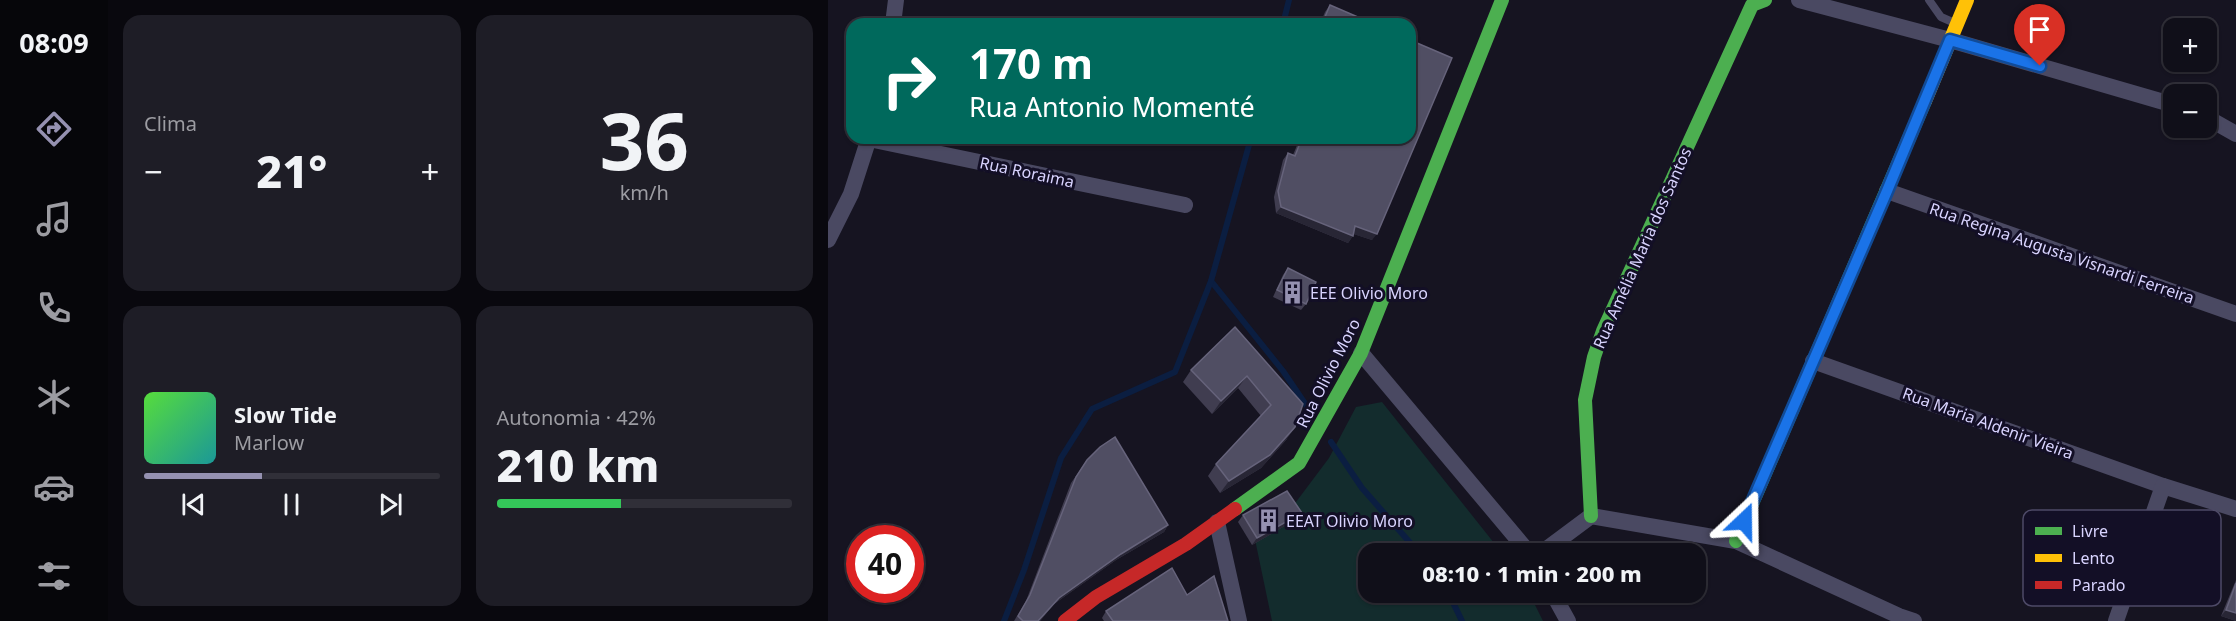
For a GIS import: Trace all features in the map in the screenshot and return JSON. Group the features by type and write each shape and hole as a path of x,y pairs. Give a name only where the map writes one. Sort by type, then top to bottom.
{"street":[{"path":"894,18 896,0"},
{"name":"Rua Olivio Moro","path":"1065,621 1096,597 1186,544 1299,463 1361,353 1502,0"},
{"name":"Rua Amélia Maria dos Santos","path":"1591,516 1585,400 1594,357 1603,331 1752,5 1765,0"},
{"path":"1799,0 1954,32 2163,101"},
{"path":"1736,541 1967,0"},
{"path":"2217,123 2236,134"},
{"path":"828,240 851,194 867,144"},
{"name":"Rua Roraima","path":"897,144 1185,205"},
{"name":"Rua Regina Augusta Visnardi Ferreira","path":"1887,191 2236,314"},
{"path":"1361,353 1521,543"},
{"name":"Rua Maria Aldenir Vieira","path":"1813,360 2163,486 2236,508"},
{"path":"2155,510 2163,486"},
{"path":"1555,543 1591,516 1736,541 1904,620"},
{"path":"1217,522 1239,621"},
{"path":"1558,603 1568,621"},
{"path":"2116,621 2121,606"}],"lane":[{"path":"1929,0 1954,32"}],"green space":[{"path":"1382,402 1494,543 1358,543 1358,603 1534,603 1543,621 1272,621 1253,530 1296,502 1329,458 1356,407"}],"building":[{"path":"1330,5 1360,18 1325,18"},
{"path":"1416,43 1452,58 1416,142"},
{"path":"1300,144 1415,144 1377,234 1355,226 1353,236 1281,207 1278,191 1288,153 1295,156"},
{"name":"EEE Olivio Moro","path":"1288,268 1316,282 1306,304 1277,290"},
{"path":"1235,327 1303,404 1295,427 1270,455 1229,481 1216,464 1271,405 1247,376 1221,401 1191,370"},
{"path":"1115,437 1168,525 1121,554 1059,598 1038,621 1023,621 1018,616 1030,595 1076,477 1087,460"},
{"name":"EEAT Olivio Moro","path":"1287,491 1302,513 1257,538 1243,515"},
{"path":"1172,568 1187,595 1214,576 1228,621 1113,621 1106,611"},
{"path":"2236,583 2236,613 2226,610"}],"waterway":[{"path":"1284,18 1289,0"},
{"path":"1004,621 1024,570 1061,458 1092,409 1175,372 1211,281 1249,144"},
{"path":"1211,281 1283,371 1310,411"},
{"path":"1331,442 1362,488 1410,543"},
{"path":"1453,603 1462,621"}],"traffic: fast":[{"path":"1235,509 1299,463 1361,353 1502,0"},
{"path":"1591,516 1585,400 1594,357 1603,331 1752,5 1765,0"},
{"path":"1736,541 1925,101"}],"traffic: slow":[{"path":"1925,101 1967,0"}],"traffic: jam":[{"path":"1065,621 1096,597 1186,544 1235,509"}],"place":[{"name":"EEE Olivio Moro","path":"1292,293"},
{"name":"EEAT Olivio Moro","path":"1268,521"}],"route":[{"path":"1744,521 1950,40 2040,66"}]}
